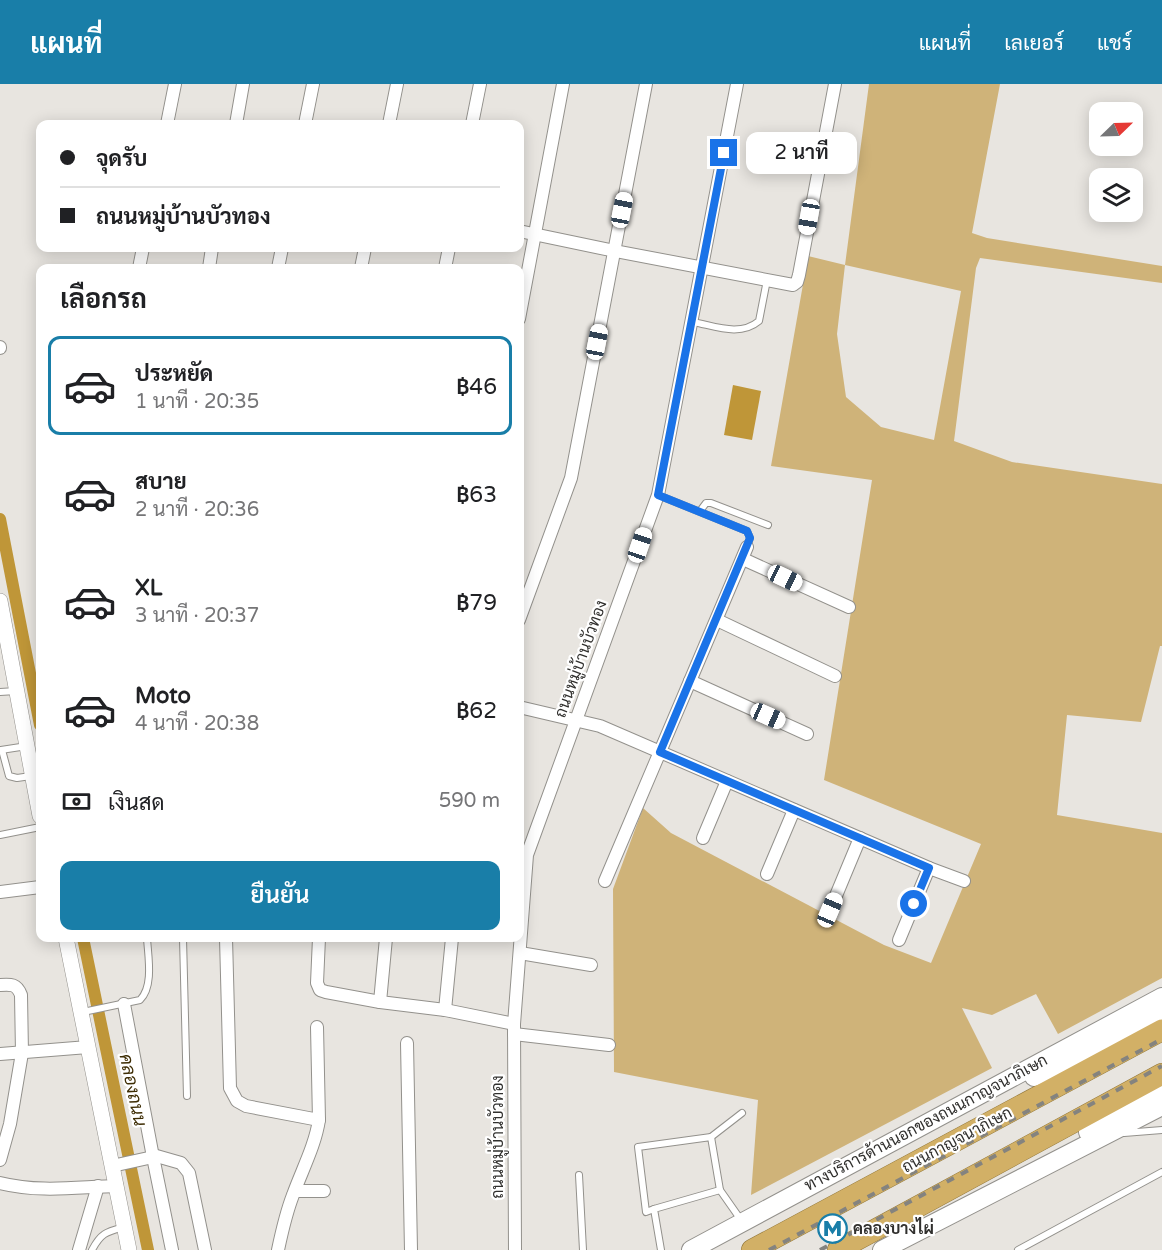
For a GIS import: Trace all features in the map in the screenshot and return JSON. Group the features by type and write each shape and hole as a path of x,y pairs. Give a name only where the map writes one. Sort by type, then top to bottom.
{"highway":[{"name":"ถนนกาญจนาภิเษก","path":"752,1250 1162,1030"},
{"path":"838,1250 1162,1074"}],"main road":[{"name":"ทางบริการด้านนอกของถนนกาญจนาภิเษก","path":"691,1250 1162,997"},
{"path":"925,1124 1091,1053 1162,1015"},
{"path":"964,1207 1119,1113 1162,1090"},
{"path":"882,1250 1162,1106"}],"street":[{"path":"168,120 174,84"},
{"path":"237,120 243,84"},
{"path":"306,120 313,84"},
{"path":"390,120 397,84"},
{"path":"473,120 480,84"},
{"path":"524,292 563,84"},
{"path":"524,606 571,478 646,84"},
{"name":"ถนนหมู่บ้านบัวทอง","path":"524,897 527,855 658,495 737,84"},
{"path":"524,232 787,284 797,282 835,84"},
{"path":"606,881 745,553 849,607"},
{"path":"0,601 36,793"},
{"path":"717,620 835,676"},
{"path":"690,681 807,734"},
{"path":"524,708 600,726 963,881"},
{"path":"703,838 727,781"},
{"path":"767,874 794,810"},
{"path":"830,910 860,838"},
{"path":"899,940 929,868"},
{"path":"0,892 36,888"},
{"path":"67,942 88,1011 88,1047 118,1165 117,1186 129,1250"},
{"path":"226,942 230,1088 233,1097 246,1106 319,1120"},
{"path":"319,942 317,983 320,990 380,1002 445,1010 514,1029 609,1045"},
{"path":"380,1002 386,942"},
{"path":"445,1010 452,942"},
{"name":"ถนนหมู่บ้านบัวทอง","path":"515,1250 514,1029 521,942"},
{"path":"520,952 591,965"},
{"path":"0,985 13,984 21,995 22,1053 5,1124 0,1160"},
{"path":"124,1004 172,1250"},
{"path":"278,1250 285,1220 317,1134 319,1120 316,1027"},
{"path":"406,1043 411,1250"},
{"path":"0,1054 88,1047"},
{"path":"118,1165 152,1156 181,1163 189,1173 205,1250"},
{"path":"0,1183 33,1189 57,1190 117,1186"},
{"path":"80,1250 98,1186"},
{"path":"295,1191 324,1191"}],"lane":[{"path":"693,322 735,330 748,328 759,321 768,280"},
{"path":"658,495 747,531 750,538 745,553"},
{"path":"700,511 705,503 711,503 768,525"},
{"path":"0,692 17,690"},
{"path":"27,746 1,750 9,776 16,778 33,776"},
{"path":"0,835 36,828"},
{"path":"88,1011 140,1000 146,994 148,985 147,942"},
{"path":"183,942 188,1096"},
{"path":"720,1191 646,1212 638,1147 711,1137 742,1113"},
{"path":"1107,1135 1162,1130"},
{"path":"711,1137 720,1191 743,1222"},
{"path":"1018,1250 1162,1172"},
{"path":"579,1175 583,1250"},
{"path":"654,1209 661,1250"},
{"path":"92,1250 104,1233 124,1227"}],"shaded area":[{"path":"869,84 1000,84 972,233 987,238 1162,266 1162,283 980,258 976,268 954,441 1012,462 1162,484 1162,646 1160,646 1141,722 1067,715 1057,815 1162,833 1162,978 1058,1034 1036,994 992,1015 962,1008 992,1068 751,1195 758,1100 614,1072 613,889 643,808 671,833 884,945 931,963 981,844 824,780 872,480 771,466 808,256 845,265","holes":["845,265 961,291 934,440 881,427 846,397 837,334"]},
{"path":"733,385 761,391 752,440 724,435"}],"waterway":[{"name":"คลองถนน","path":"0,519 36,704"},
{"name":"คลองถนน","path":"84,942 148,1250"}],"railway":[{"path":"769,1250 1162,1039"},
{"path":"820,1250 1162,1066"}],"place":[{"name":"คลองบางไผ่","path":"832,1229"}],"route":[{"path":"724,153 658,495 747,531 750,538 660,752 929,868 914,904"}]}
